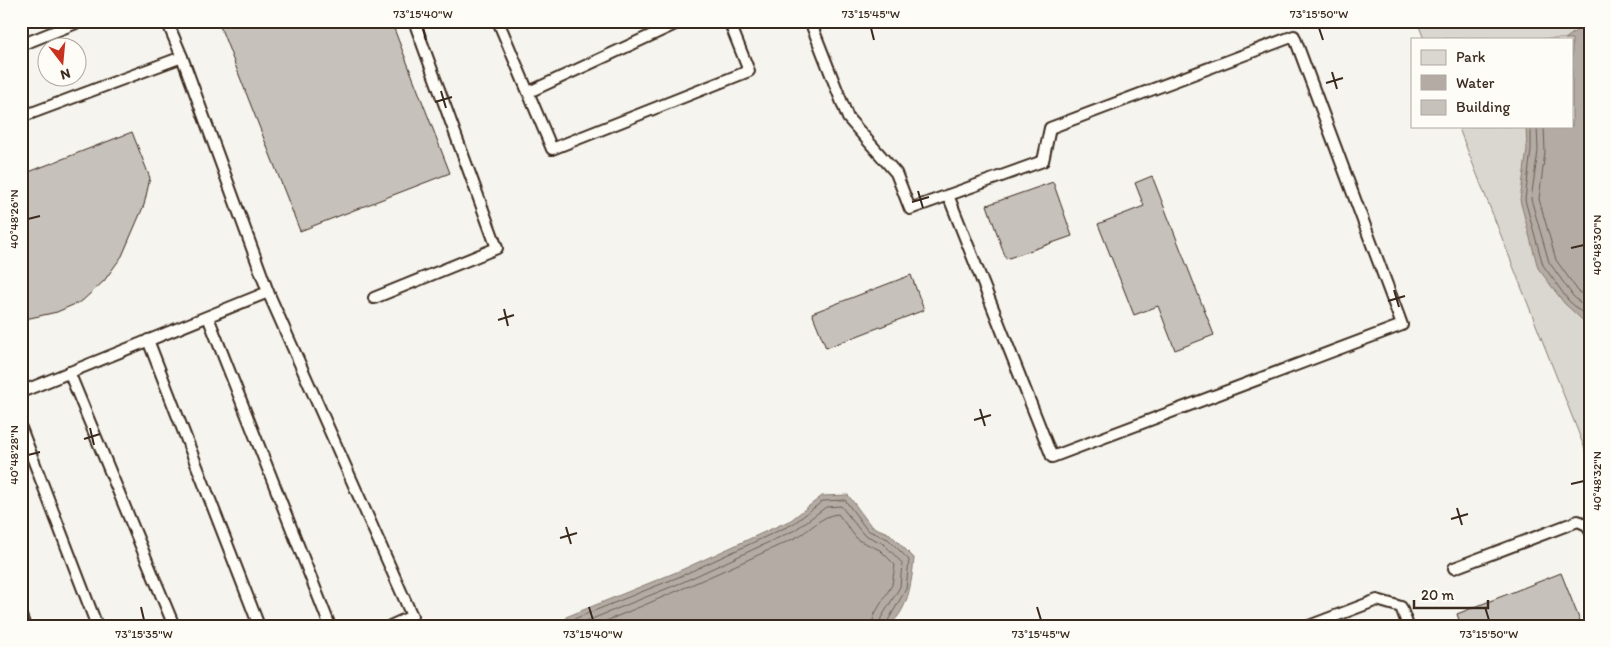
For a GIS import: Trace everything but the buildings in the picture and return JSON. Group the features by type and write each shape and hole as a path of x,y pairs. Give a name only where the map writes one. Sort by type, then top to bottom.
{"lane":[{"path":"21,45 82,21"},
{"path":"167,21 268,292 412,616 390,626"},
{"path":"374,298 497,248 414,21"},
{"path":"498,21 552,149 749,71 729,21"},
{"path":"529,92 682,21"},
{"path":"810,21 848,118 896,173 910,209 948,195 1043,161 1050,128 1294,36 1402,325 1052,457 948,195"},
{"path":"21,117 182,57"},
{"path":"21,392 268,292"},
{"path":"208,316 330,626"},
{"path":"148,340 259,626"},
{"path":"69,372 174,626"},
{"path":"21,428 97,626"},
{"path":"1454,568 1578,521 1586,524 1590,531"},
{"path":"1309,626 1377,600 1401,607 1408,626"},
{"path":"21,616 25,626"}],"green space":[{"path":"1417,21 1590,21 1590,462 1459,128 1574,128 1574,38 1424,38"}],"water":[{"path":"1590,21 1590,327 1564,303 1538,268 1520,200 1527,150 1526,128 1574,128 1574,38 1566,38"},
{"path":"848,495 871,526 890,534 914,558 910,587 904,606 893,621 886,626 569,626 566,617 679,571 791,520 822,496"}]}
